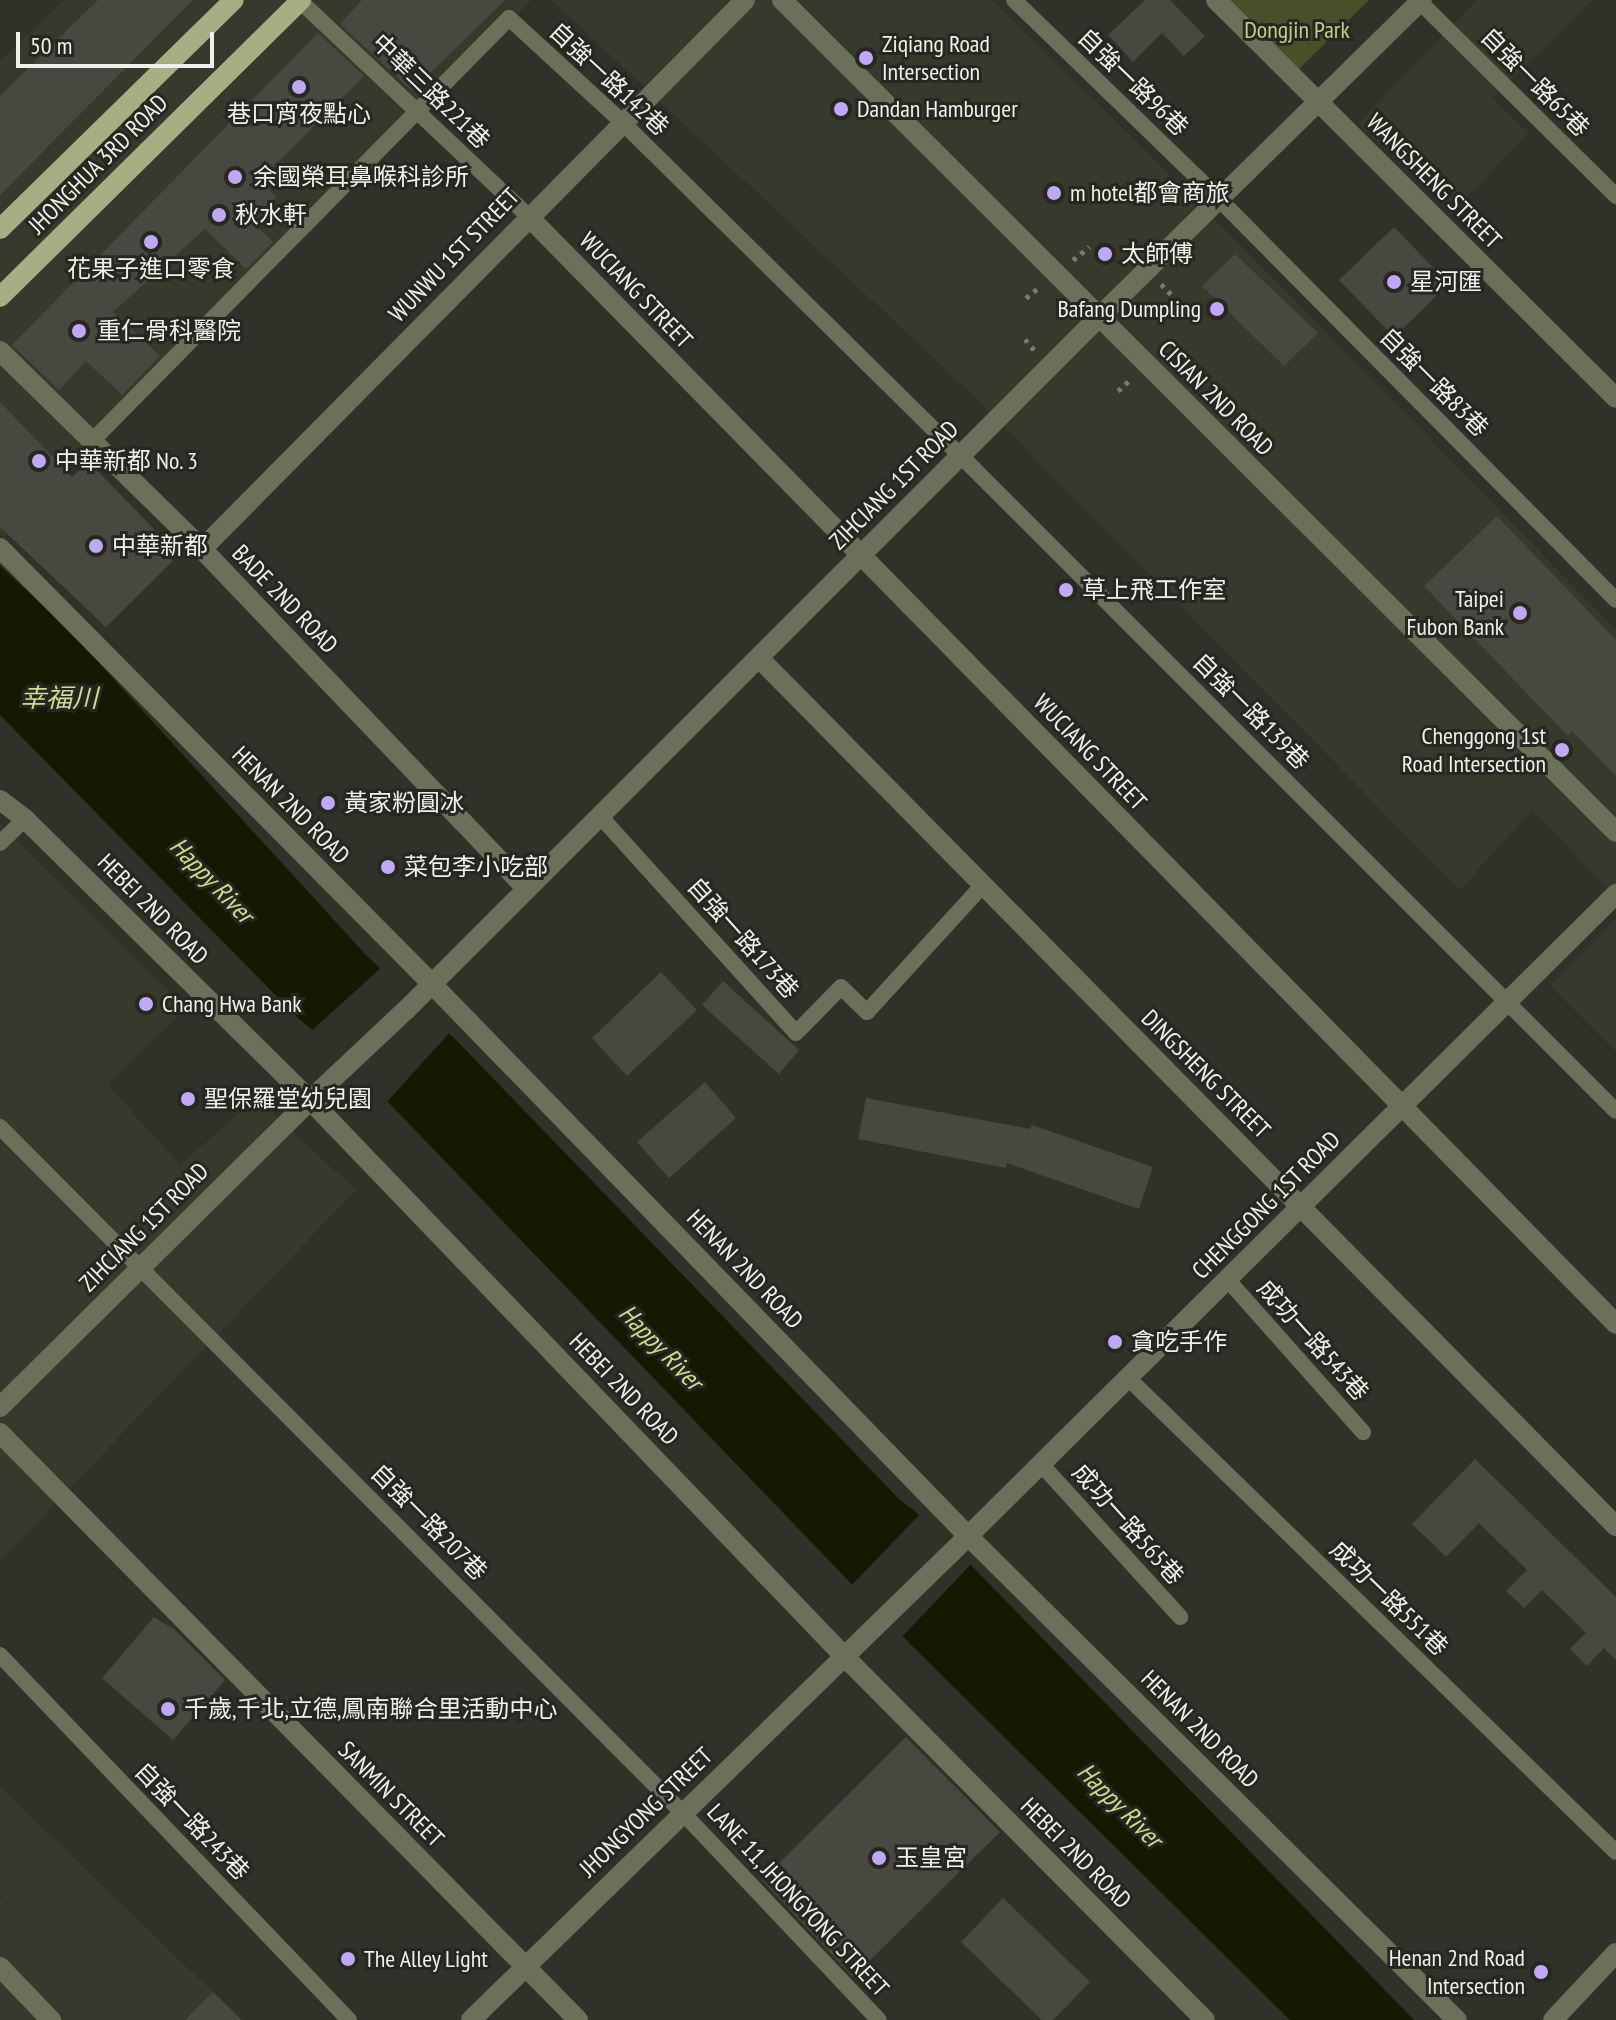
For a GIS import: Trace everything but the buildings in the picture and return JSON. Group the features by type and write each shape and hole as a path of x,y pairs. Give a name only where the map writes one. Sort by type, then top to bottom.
{"main road":[{"name":"JHONGHUA 3RD ROAD","path":"0,229 234,0"},
{"name":"JHONGHUA 3RD ROAD","path":"0,297 300,0"}],"street":[{"name":"WUNWU 1ST STREET","path":"202,549 745,0"},
{"name":"CISIAN 2ND ROAD","path":"782,0 1616,832"},
{"name":"WANGSHENG STREET","path":"1216,0 1616,398"},
{"name":"ZIHCIANG 1ST ROAD","path":"0,1407 310,1100 406,1010 1098,318 1421,1"},
{"name":"WUCIANG STREET","path":"528,216 1616,1324"},
{"name":"BADE 2ND ROAD","path":"0,351 94,439 202,549 527,889"},
{"name":"HENAN 2ND ROAD","path":"0,548 432,984 968,1536 1457,2020"},
{"name":"DINGSHENG STREET","path":"759,658 1616,1526"},
{"name":"HEBEI 2ND ROAD","path":"0,800 25,819 310,1100 850,1648 1205,2020"},
{"name":"CHENGGONG 1ST ROAD","path":"952,1552 1616,894"},
{"name":"SANMIN STREET","path":"0,1433 578,2020"},
{"name":"JHONGYONG STREET","path":"471,2020 952,1552"},
{"path":"1553,2020 1616,1953"},
{"path":"0,1967 51,2020"}],"lane":[{"name":"中華三路221巷","path":"300,0 528,216"},
{"name":"自強一路96巷","path":"1014,0 1219,199"},
{"name":"自強一路65巷","path":"1421,1 1616,196"},
{"name":"自強一路142巷","path":"94,439 509,18 622,122 961,456"},
{"name":"自強一路83巷","path":"1219,199 1616,600"},
{"name":"自強一路139巷","path":"961,456 1616,1111"},
{"name":"自強一路173巷","path":"600,816 796,1033 841,987 867,1012 983,885"},
{"path":"0,843 25,819"},
{"name":"自強一路207巷","path":"0,1127 682,1812"},
{"name":"成功一路543巷","path":"1227,1279 1363,1432"},
{"name":"成功一路551巷","path":"1128,1378 1616,1852"},
{"name":"成功一路565巷","path":"1041,1464 1180,1617"},
{"name":"自強一路243巷","path":"0,1655 349,2020"},
{"name":"LANE 11, JHONGYONG STREET","path":"682,1812 879,2020"}],"shaded area":[{"path":"64,0 532,0 3,537 0,534 0,61"},
{"path":"552,0 992,0 1240,244 1616,630 1616,896 1532,810 1460,890 972,394"},
{"path":"1477,0 1592,0 1492,98 1529,133 1452,212 1358,124"},
{"path":"0,824 186,1008 108,1085 180,1165 256,1098 356,1190 0,1561"},
{"path":"1616,918 1616,1052 1550,986"},
{"path":"0,1787 242,2020 0,2020 0,1900 3,1896 0,1893"}],"green space":[{"name":"Dongjin Park","path":"1227,0 1369,0 1297,71"}],"water":[{"name":"幸福川","path":"0,566 66,627 366,955 458,1042 900,1500 930,1523 1414,2020 1290,2020 892,1626 390,1104 342,1055 298,1018 0,715"}],"pier":[{"path":"383,966 452,1030 385,1104 309,1033"},
{"path":"922,1512 973,1562 900,1639 849,1588"}],"place":[{"name":"Ziqiang Road Intersection","path":"866,58"},
{"name":"巷口宵夜點心","path":"299,87"},
{"name":"Dandan Hamburger","path":"841,109"},
{"name":"余國榮耳鼻喉科診所","path":"235,177"},
{"name":"m hotel都會商旅","path":"1054,193"},
{"name":"秋水軒","path":"219,215"},
{"name":"花果子進口零食","path":"151,242"},
{"name":"太師傅","path":"1105,254"},
{"name":"星河匯","path":"1394,282"},
{"name":"Bafang Dumpling","path":"1217,309"},
{"name":"重仁骨科醫院","path":"79,331"},
{"name":"中華新都 No. 3","path":"39,461"},
{"name":"中華新都","path":"96,546"},
{"name":"草上飛工作室","path":"1066,590"},
{"name":"Taipei Fubon Bank","path":"1520,613"},
{"name":"Chenggong 1st Road Intersection","path":"1562,750"},
{"name":"黃家粉圓冰","path":"328,803"},
{"name":"菜包李小吃部","path":"388,867"},
{"name":"Chang Hwa Bank","path":"146,1004"},
{"name":"聖保羅堂幼兒園","path":"188,1099"},
{"name":"貪吃手作","path":"1115,1342"},
{"name":"千歲,千北,立德,鳳南聯合里活動中心","path":"168,1709"},
{"name":"玉皇宮","path":"879,1858"},
{"name":"The Alley Light","path":"348,1959"},
{"name":"Henan 2nd Road Intersection","path":"1541,1972"}],"water label":[{"name":"Happy River","path":"212,880"},
{"name":"Happy River","path":"661,1347"},
{"name":"Happy River","path":"1120,1805"}]}
